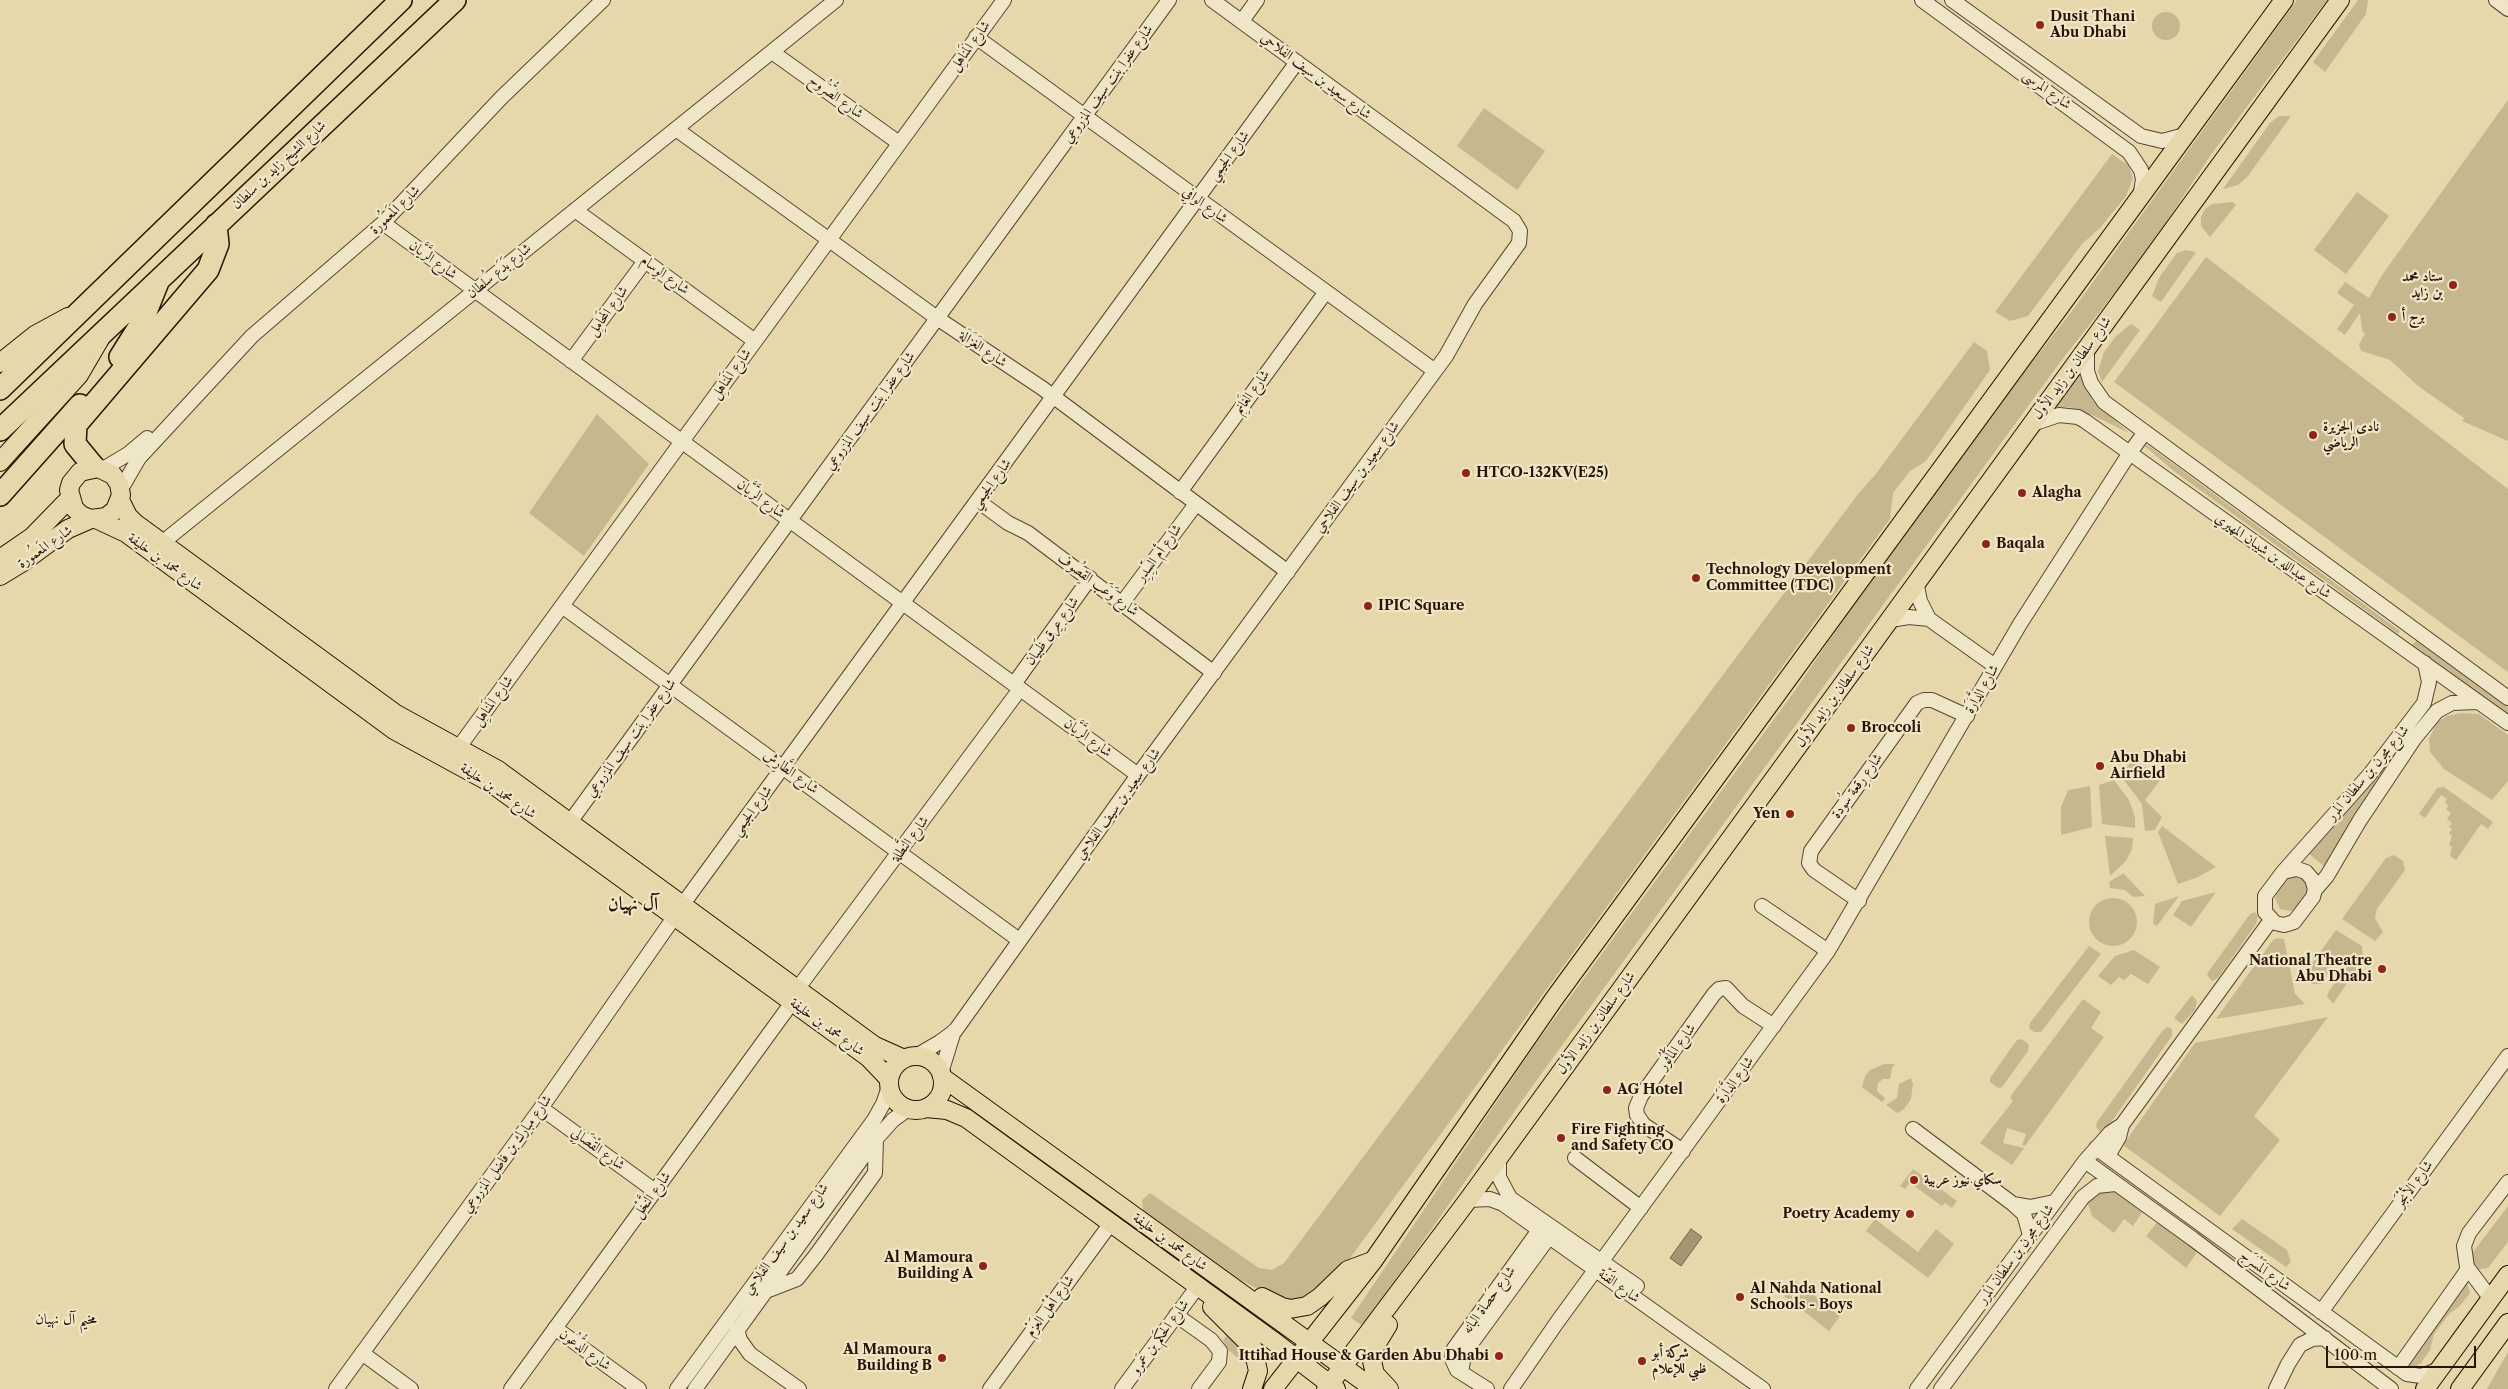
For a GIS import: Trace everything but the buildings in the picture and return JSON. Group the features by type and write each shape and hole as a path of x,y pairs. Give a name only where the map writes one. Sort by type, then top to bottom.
{"highway":[{"path":"0,389 401,0"},
{"name":"شارع الشيخ زايد بن سلطان","path":"0,430 455,0"},
{"path":"98,468 75,444 76,425 208,270 218,244 216,225"},
{"path":"0,495 125,351 149,308 159,278"}],"main road":[{"path":"1273,1389 1373,1261 1554,999 2284,0"},
{"name":"شارع سلطان بن زايد الأول","path":"1331,1388 1401,1288 1468,1200 2340,0"},
{"path":"0,363 35,335 82,311"},
{"name":"شارع الشيخ زايد بن سلطان","path":"0,462 79,375 94,354 103,331"},
{"path":"98,468 116,479 120,495 115,510 106,517 94,519 81,515 74,508 70,498 71,483 75,477 87,469 98,468"},
{"name":"شارع محمد بن خليفة","path":"120,495 128,516 163,542 396,714 425,732 459,747 498,770 570,822 679,910"},
{"name":"شارع المَعمُورة","path":"0,559 32,537 70,498"},
{"name":"شارع محمد بن خليفة","path":"94,519 126,533 394,730 491,783 679,910 796,995 877,1048 910,1057"},
{"name":"شارع المَعمُورة","path":"0,576 24,562 68,529 94,519"},
{"name":"شارع محمد بن خليفة","path":"796,995 869,1058 889,1083"},
{"path":"910,1057 931,1060 942,1075 942,1092 933,1104 926,1108 908,1109 899,1104 893,1096 889,1083 894,1067 910,1057"},
{"name":"شارع محمد بن خليفة","path":"942,1075 1374,1389"},
{"name":"شارع محمد بن خليفة","path":"926,1108 947,1110 966,1118 1297,1359 1331,1388"},
{"path":"1209,1270 1231,1278 1282,1307 1299,1309 1314,1303 1348,1270 1373,1261"},
{"path":"2425,1389 2508,1275"},
{"path":"1198,1286 1213,1309 1253,1348 1258,1371 1252,1389"},
{"path":"1389,1389 1375,1374 1372,1355 1398,1306 1401,1288"},
{"path":"2465,1386 2508,1323"}],"street":[{"name":"شارع المَعمُورة","path":"120,495 134,464 179,412 252,336 327,274 383,224 501,98 603,0"},
{"name":"شارع بَدَع سُلطان","path":"163,542 836,0"},
{"name":"شارع المَناهِل","path":"459,747 1004,0"},
{"name":"شارع عفرا بنت سيف المزروعي","path":"570,822 1169,0"},
{"name":"شارع سعيد بن سيف الفلاحي","path":"910,1057 940,1042 955,1030 1138,775 1452,348 1475,304 1516,248 1521,237 1520,231 1511,218 1212,0"},
{"path":"1242,21 1257,0"},
{"name":"شارع المرسى","path":"1922,0 2062,101 2134,157 2141,170 2143,179 2140,198"},
{"name":"شارع المرسى","path":"1952,0 2141,136 2162,141 2185,135"},
{"path":"2496,0 2508,9"},
{"path":"1959,27 1970,14"},
{"name":"شارع الوافِي","path":"976,37 1325,293 1435,371"},
{"name":"شارع الصُّرُوح","path":"772,52 900,143"},
{"name":"شارع الجيمي","path":"679,910 1297,62"},
{"path":"2062,101 2072,88"},
{"name":"شارع الغَزَالَة","path":"676,129 937,318 1054,397 1288,572"},
{"name":"شارع الوِسام","path":"575,210 755,341"},
{"name":"شارع الرَّيَّان","path":"383,224 1138,775"},
{"name":"شارع المَحامِل","path":"571,361 645,261"},
{"name":"شارع الغَانِم","path":"1180,492 1325,293"},
{"name":"شارع عبدالله بن شيبان المهيري","path":"2087,346 2087,371 2097,395 2113,410 2508,698"},
{"name":"شارع المَعمُورة","path":"98,468 128,454 179,412"},
{"name":"شارع عبدالله بن شيبان المهيري","path":"2031,424 2050,416 2078,417 2508,723"},
{"name":"شارع الدَّارَة","path":"1511,1389 1828,951 1995,666 2129,454 2145,432"},
{"name":"شارع وَعَب القِصُوف","path":"978,501 1004,520 1028,533 1123,602 1214,673"},
{"name":"شارع أم السِّدِر","path":"1123,602 1196,504"},
{"name":"شارع عِرق ظَبيان","path":"1017,686 1090,578"},
{"path":"1916,581 1920,601 1929,619 1995,666"},
{"name":"شارع الطَّارِش","path":"562,606 1019,940"},
{"path":"1890,620 1910,617 1929,619"},
{"path":"2400,646 2412,628"},
{"name":"شارع مجرن بن سلطان المرر","path":"2283,872 2385,756 2424,703 2429,682 2425,663"},
{"name":"شارع النَّطلة","path":"796,995 901,852 1017,686"},
{"name":"شارع رِقعة سُودة","path":"1859,901 1814,870 1809,863 1811,851 1917,703 1924,700 1932,700 1967,716"},
{"name":"شارع مجرن بن سلطان المرر","path":"2315,890 2327,876 2360,820 2414,739 2437,711 2460,701 2478,702"},
{"path":"2297,869 2306,872 2312,879 2315,890 2313,897 2294,922 2284,925 2271,920 2265,912 2264,901 2283,872 2297,869"},
{"path":"1762,906 1828,951"},
{"name":"شارع مبارك بن فاضل المزروعي","path":"336,1389 541,1108 679,910"},
{"name":"شارع مجرن بن سلطان المرر","path":"1916,1389 2085,1161 2110,1133 2122,1125 2271,920"},
{"name":"شارع المَأْثُور","path":"1683,1151 1644,1125 1637,1115 1636,1108 1641,1096 1714,994 1719,989 1726,988 1743,1006 1774,1026"},
{"name":"شارع النَّخْل","path":"511,1389 796,995"},
{"name":"شارع سعيد بن سيف الفلاحي","path":"942,1075 955,1030"},
{"name":"شارع الأبْجَر","path":"2321,1312 2508,1056"},
{"name":"شارع سعيد بن سيف الفلاحي","path":"677,1389 874,1120 884,1104 889,1083"},
{"name":"شارع القْصَالِي","path":"541,1108 655,1191"},
{"name":"شارع سعيد بن سيف الفلاحي","path":"695,1389 876,1139 893,1120 908,1109"},
{"name":"شارع مجرن بن سلطان المرر","path":"2108,1156 2119,1138 2122,1125"},
{"path":"1913,1129 2014,1204 2024,1214 2030,1235"},
{"name":"شارع سعيد بن سيف الفلاحي","path":"766,1291 797,1279 816,1255 875,1173 876,1139"},
{"name":"شارع المَسْرَج","path":"2096,1148 2398,1368 2414,1376 2427,1375 2440,1369"},
{"name":"شارع الفَنّة","path":"1500,1154 1498,1177 1510,1198 1763,1389"},
{"path":"1576,1158 1641,1208"},
{"name":"شارع المَسْرَج","path":"2085,1161 2301,1320 2391,1389"},
{"path":"2491,1299 2468,1269 2464,1254 2466,1240 2508,1182"},
{"name":"شارع مجرن بن سلطان المرر","path":"1940,1389 2063,1222 2092,1189 2103,1184 2115,1184"},
{"name":"شارع الفَنّة","path":"1468,1200 1490,1199 1503,1204 1544,1234 1636,1286"},
{"path":"2014,1204 2051,1206 2063,1222"},
{"path":"2169,1222 2179,1217 2180,1209"},
{"name":"شارع أهْل العَزْم","path":"990,1389 1111,1223"},
{"name":"شارع حَصاة البانه","path":"1487,1389 1455,1366 1452,1358 1456,1345 1544,1234"},
{"path":"2398,1368 2468,1269"},
{"name":"شارع الحكَم بن عَمرو","path":"1122,1389 1198,1286"},
{"path":"1176,1315 1211,1340 1220,1352 1219,1362 1199,1389"},
{"path":"2276,1389 2300,1345 2304,1333 2301,1320"},
{"name":"شارع الدُّعُون","path":"555,1328 639,1389"},
{"path":"737,1329 740,1340 750,1354 798,1389"},
{"path":"2300,1345 2312,1339 2325,1338"},
{"path":"723,1350 734,1349 750,1354"},
{"path":"2360,1364 2371,1349"},
{"path":"362,1354 411,1389"}],"shaded area":[{"path":"2297,0 2327,0 2210,156 2146,253 2061,361 1531,1088 1363,1326 1351,1318 1532,1049 1794,692 1885,558 1977,433 2072,311"},
{"path":"2358,0 2368,0 2366,14 2325,72 2313,62"},
{"path":"2166,12 2176,16 2180,26 2176,36 2166,40 2156,36 2152,26 2156,16"},
{"name":"ستاد محمد بن زايد","path":"2508,100 2508,441 2462,421 2464,418 2418,386 2390,360 2361,351 2359,344 2365,334 2362,331 2360,313 2345,335 2337,329 2354,305 2337,293 2345,282 2369,298 2382,275"},
{"path":"1484,108 1545,151 1517,190 1457,146"},
{"path":"2279,116 2291,116 2248,176 2238,185 2223,189 2270,123"},
{"path":"2112,154 2129,166 2133,178 2126,196 2100,228 2082,244 2028,316 2010,321 1995,312"},
{"path":"2357,192 2389,216 2346,274 2314,250"},
{"path":"2233,202 2236,205 2210,237 2201,226 2201,217 2205,209 2212,204"},
{"path":"2186,250 2196,252 2161,302 2152,296 2159,278 2177,253"},
{"name":"نادى الجزيرة الرياضي","path":"2206,257 2508,489 2508,672 2114,382"},
{"path":"2131,324 2140,330 2102,382 2098,371 2104,352 2116,336"},
{"path":"1974,342 1987,351 1990,370 1926,461 1910,471 1893,493 1890,519 1348,1261 1298,1303 1266,1293 1236,1278 1143,1211 1142,1200 1150,1193 1259,1268 1272,1270 1284,1263 1858,494 1875,475"},
{"path":"2081,374 2092,400 2129,433 2094,416 2069,407 2056,407"},
{"path":"597,414 649,464 584,556 529,513"},
{"path":"2141,443 2149,446 2400,631 2398,634 2174,471"},
{"path":"2417,640 2508,707 2508,716 2415,648 2412,645"},
{"path":"2461,713 2479,714 2508,735 2508,781 2492,800 2444,769 2430,752 2429,739 2437,722 2447,716"},
{"path":"2408,734 2411,736 2370,791 2325,867 2308,853 2358,798"},
{"path":"2134,759 2161,779 2145,800 2162,817 2155,830 2145,831 2142,804 2120,775"},
{"path":"2114,780 2129,800 2135,817 2135,828 2102,824 2099,785"},
{"path":"2090,786 2092,827 2061,835 2061,807 2068,790"},
{"path":"2444,787 2493,822 2488,829 2481,824 2456,860 2450,856 2452,847 2449,845 2452,836 2449,833 2452,829 2449,827 2452,823 2447,819 2451,813 2446,809 2449,805 2445,803 2447,799 2441,795 2425,818 2419,814 2437,788"},
{"path":"2162,826 2216,867 2198,877 2178,884 2158,832"},
{"path":"2105,836 2133,838 2132,849 2126,861 2110,876"},
{"path":"2394,855 2403,861 2405,870 2377,909 2375,918 2383,932 2375,941 2342,919 2386,858"},
{"path":"2124,873 2145,896 2133,897 2125,890 2110,888 2109,882"},
{"path":"2306,873 2312,892 2300,907 2291,911 2280,909 2275,898 2278,889 2287,876"},
{"path":"2216,892 2191,927 2173,915 2182,901"},
{"path":"2179,896 2157,926 2153,924 2155,904"},
{"path":"2113,898 2122,900 2130,905 2135,913 2137,922 2135,931 2130,939 2122,944 2113,946 2104,944 2096,939 2091,931 2089,922 2091,913 2096,905 2104,900"},
{"path":"2255,912 2258,917 2256,924 2218,978 2212,981 2207,975 2209,971 2250,914"},
{"path":"2336,930 2362,946 2364,965 2357,956 2343,958 2331,967 2322,984 2312,984 2304,975"},
{"path":"2278,938 2284,939 2295,994 2305,1004 2216,1019 2273,940"},
{"path":"2089,946 2101,954 2041,1032 2034,1032 2029,1028 2030,1023"},
{"path":"2134,950 2160,967 2148,984 2131,974 2124,980 2119,977 2111,985 2098,976 2115,956"},
{"path":"2352,965 2358,971 2357,978 2347,983 2333,1004 2327,996 2329,991 2346,967"},
{"path":"2192,995 2197,1001 2195,1010 2182,1024 2174,1018"},
{"path":"2083,999 2101,1012 2091,1028 2104,1037 2025,1146 2022,1145 2026,1134 2007,1128 2003,1143 2024,1148 2012,1165 1980,1143 2013,1101 2010,1097"},
{"path":"2328,1017 2254,1116 2280,1140 2220,1216 2123,1145 2195,1043"},
{"path":"2168,1027 2172,1029 2172,1036 2107,1128 2100,1132 2096,1127 2097,1122 2163,1030"},
{"path":"2022,1039 2029,1045 2028,1051 2002,1087 1998,1088 1990,1082 1990,1078 2017,1040"},
{"path":"1884,1064 1895,1064 1892,1068 1890,1079 1883,1079 1878,1083 1877,1091 1885,1098 1882,1102 1862,1087 1865,1076 1870,1070"},
{"path":"1911,1078 1913,1084 1911,1099 1904,1109 1897,1113 1886,1105 1897,1098 1899,1084"},
{"path":"1913,1169 1957,1201 1952,1208 1945,1203 1942,1206 1910,1183 1905,1189 1900,1186"},
{"path":"2108,1182 2145,1208 2133,1226 2124,1219 2114,1233 2092,1216 2088,1204 2094,1188"},
{"path":"2508,1206 2508,1242 2488,1268 2476,1270 2470,1256"},
{"path":"1875,1219 1918,1252 1936,1229 1954,1244 1928,1278 1866,1231"},
{"path":"2160,1219 2198,1246 2196,1254 2186,1268 2146,1236"},
{"path":"2242,1219 2287,1250 2291,1262 2286,1267 2232,1229"},
{"path":"1691,1229 1702,1237 1681,1266 1670,1258"},
{"path":"1796,1281 1840,1316 1829,1331 1784,1296"},
{"path":"2467,1282 2470,1293 2459,1307 2450,1313 2434,1334 2430,1350 2421,1363 2413,1368 2410,1367 2409,1363"},
{"path":"1229,1332 1252,1357 1246,1364 1228,1350 1223,1340"},
{"path":"2508,1352 2508,1389 2487,1389"}],"place":[{"name":"Dusit Thani Abu Dhabi","path":"2040,25"},
{"name":"ستاد محمد بن زايد","path":"2453,285"},
{"name":"برج أ","path":"2392,317"},
{"name":"نادى الجزيرة الرياضي","path":"2313,435"},
{"name":"HTCO-132KV(E25)","path":"1466,473"},
{"name":"Alagha","path":"2022,493"},
{"name":"Baqala","path":"1986,544"},
{"name":"Technology Development Committee (TDC)","path":"1696,578"},
{"name":"IPIC Square","path":"1368,606"},
{"name":"Broccoli","path":"1851,728"},
{"name":"Abu Dhabi Airfield","path":"2100,766"},
{"name":"Yen","path":"1790,814"},
{"name":"National Theatre Abu Dhabi","path":"2382,969"},
{"name":"AG Hotel","path":"1607,1090"},
{"name":"Fire Fighting and Safety CO","path":"1561,1138"},
{"name":"سكاي نيوز عربية","path":"1914,1180"},
{"name":"Poetry Academy","path":"1910,1214"},
{"name":"Al Mamoura Building A","path":"983,1266"},
{"name":"Al Nahda National Schools - Boys","path":"1740,1297"},
{"name":"Ittihad House & Garden Abu Dhabi","path":"1499,1356"},
{"name":"Al Mamoura Building B","path":"942,1358"},
{"name":"شركة أبو ظبي للإعلام","path":"1642,1361"}],"district":[{"name":"آل نهيان","path":"633,905"},
{"name":"مخيم آل نهيان","path":"66,1320"}]}
